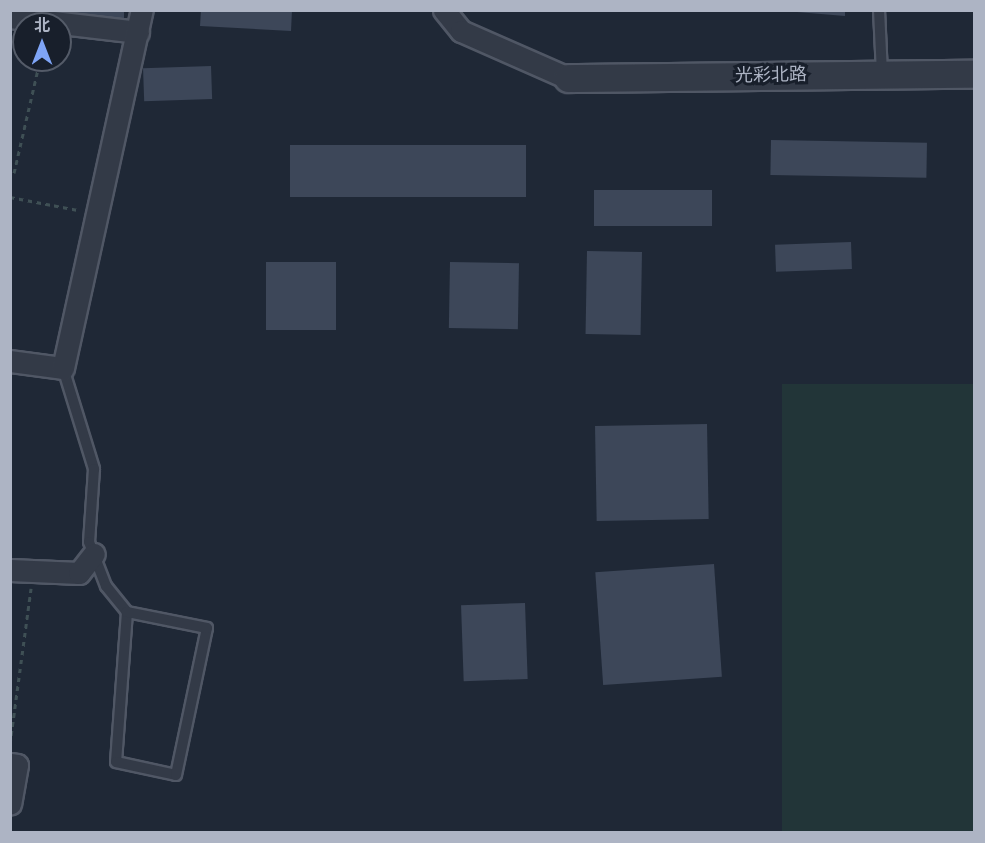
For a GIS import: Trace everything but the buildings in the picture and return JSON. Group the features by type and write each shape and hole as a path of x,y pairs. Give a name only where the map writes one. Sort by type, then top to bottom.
{"street":[{"path":"10,361 63,368 142,10"},
{"path":"444,10 461,31 568,78"},
{"path":"10,17 138,32"},
{"name":"光彩北路","path":"568,78 975,74"},
{"path":"10,570 33,573 80,573 94,554"},
{"path":"10,764 16,765 10,804"}],"lane":[{"path":"879,10 882,74"},
{"path":"63,368 94,469 89,542 106,586 128,612 207,628 176,775 116,762 128,612"}],"path":[{"path":"14,173 37,72"},
{"path":"10,197 97,214"},
{"path":"10,744 33,573"}],"green space":[{"path":"782,384 974,384 974,832 782,832"}]}
